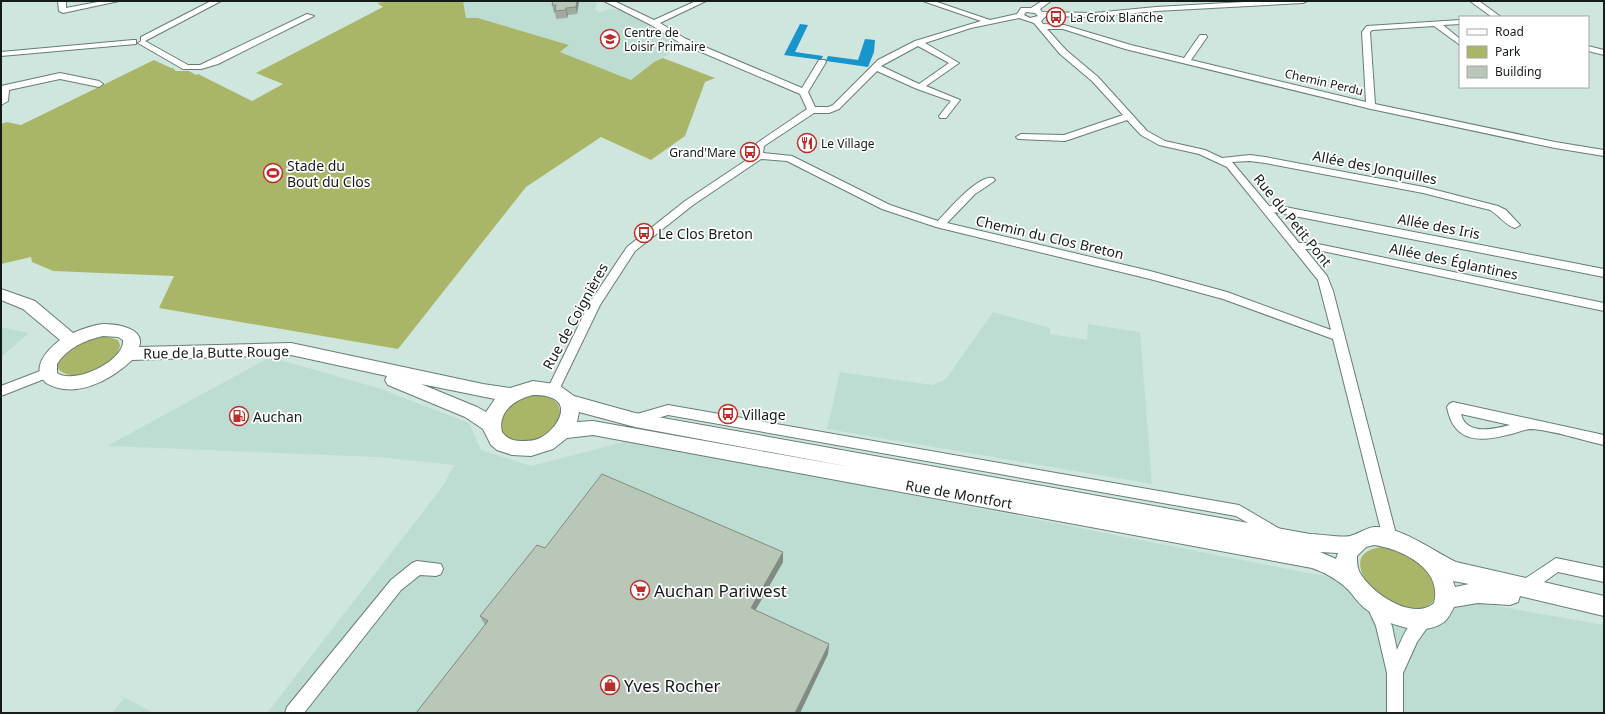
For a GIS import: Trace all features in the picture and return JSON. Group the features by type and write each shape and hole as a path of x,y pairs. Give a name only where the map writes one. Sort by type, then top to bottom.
{"street":[{"path":"62,1 63,11 115,1"},
{"path":"1,54 143,41 216,1"},
{"path":"608,1 654,23 683,41 804,92 812,110"},
{"path":"654,23 702,1"},
{"path":"927,1 988,22"},
{"path":"1019,1 1022,13 1029,20 1038,18 1094,15 1156,9 1303,1"},
{"path":"1038,18 1047,1"},
{"path":"1474,1 1496,16"},
{"path":"759,156 758,150 760,145 812,110 829,110 836,107 881,62 918,43 940,34 1022,13"},
{"path":"143,41 186,67 201,66 215,62 310,16"},
{"name":"Chemin Perdu","path":"1038,18 1128,47 1371,106 1555,145 1604,153"},
{"name":"Rue du Petit Pont","path":"1038,18 1063,52 1095,79 1144,133 1162,143 1202,152 1223,160 1230,165 1268,209 1323,279 1390,538"},
{"path":"1371,106 1366,32 1370,28 1459,22"},
{"path":"1435,23 1459,42"},
{"path":"1186,61 1203,37"},
{"path":"918,43 955,64 920,87"},
{"path":"1589,48 1604,53"},
{"path":"804,92 822,62"},
{"path":"876,67 920,87 956,100 943,116"},
{"path":"1,102 4,101 3,88 60,76 98,84"},
{"path":"1021,136 1065,138 1129,116"},
{"name":"Chemin du Clos Breton","path":"759,156 789,158 886,207 940,225 1150,275 1227,296 1339,337"},
{"name":"Rue de Coignières","path":"553,390 595,304 631,248 689,203 759,156"},
{"name":"Allée des Jonquilles","path":"1223,160 1245,158 1266,160 1424,190 1494,208 1502,212 1515,225"},
{"path":"940,225 972,192 990,180"},
{"name":"Allée des Iris","path":"1268,209 1280,209 1604,273"},
{"name":"Allée des Églantines","path":"1298,246 1313,246 1604,307"},
{"path":"1,294 29,305 72,341"},
{"path":"98,331 120,331 127,334 131,340 131,347 128,354 110,370 84,381 64,383 56,381 48,373 48,365 53,356 72,341 98,331"},
{"name":"Rue de la Butte Rouge","path":"128,354 291,349 483,391 512,395"},
{"name":"Rue de la Butte Rouge","path":"351,362 471,412 491,425"},
{"path":"1,391 48,373"},
{"path":"533,388 553,390 559,393 568,402 571,411 569,421 563,431 554,439 543,445 518,449 507,446 498,441 492,434 492,418 499,405 512,395 533,388"},
{"name":"Rue de Montfort","path":"568,402 635,420 1285,539 1310,543 1351,545"},
{"path":"1530,424 1488,435 1465,431 1457,423 1453,407 1604,440"},
{"name":"Rue de Montfort","path":"563,431 593,428 1314,558 1351,578"},
{"path":"1429,560 1440,573 1446,587 1446,600 1442,608 1436,614 1426,618 1400,616 1374,603 1361,591 1351,578 1347,555 1351,545 1361,539 1374,536 1390,538 1404,543 1429,560 1452,571 1604,606"},
{"path":"1525,587 1556,565 1604,575"},
{"path":"293,713 396,585 417,568 436,569"},
{"path":"1446,600 1465,594 1490,592 1604,613"},
{"path":"1374,603 1384,626 1395,673 1395,713"},
{"path":"1395,673 1411,638 1426,618"}],"shaded area":[{"name":"Centre de Loisir Primaire","path":"463,1 594,1 597,3 595,9 599,12 610,9 621,10 685,46 654,62 631,80 560,52 569,45 478,18 466,18"},
{"path":"993,312 1050,328 1050,334 1087,340 1088,324 1140,332 1152,484 827,429 840,372 933,385 946,379"},
{"path":"1,327 29,333 1,357"},
{"path":"270,357 378,388 469,423 481,450 531,466 631,440 1303,572 1604,625 1604,713 267,713 443,486 454,465 376,457 107,446"},
{"path":"125,698 154,713 111,713"}],"green space":[{"name":"Stade du Bout du Clos","path":"390,1 463,1 466,18 478,18 569,45 560,52 631,80 654,62 663,58 715,78 705,82 685,136 651,160 601,137 526,187 398,349 159,308 174,276 53,271 32,262 31,257 1,264 1,124 7,122 21,125 154,60 173,68 176,71 189,71 196,75 198,74 252,101 283,84 256,73 383,7 377,3"},
{"path":"105,336 118,340 120,345 117,353 104,367 84,375 74,376 65,374 58,369 57,363 60,357 85,339"},
{"path":"536,394 553,399 560,409 559,419 551,430 540,438 526,442 512,440 499,429 501,413 516,399"},
{"path":"1384,547 1406,554 1423,565 1432,577 1435,584 1436,591 1432,603 1423,608 1416,609 1396,605 1382,598 1368,583 1363,576 1361,569 1360,562 1362,556 1374,549"}],"water":[{"path":"800,24 808,25 795,52 823,56 821,60 784,55"},
{"path":"865,39 875,40 874,52 868,67 826,61 828,56 858,60"}],"building":[{"path":"553,1 577,1 576,7 555,11 556,5 552,5"},
{"name":"Auchan Pariwest","path":"602,474 783,552 751,608 829,644 795,713 416,713 488,621 480,616 537,545 545,548"}],"place":[{"name":"La Croix Blanche","path":"1056,17"},
{"name":"Centre de Loisir Primaire","path":"610,39"},
{"name":"Le Village","path":"807,143"},
{"name":"Grand'Mare","path":"750,152"},
{"name":"Stade du Bout du Clos","path":"273,173"},
{"name":"Le Clos Breton","path":"644,233"},
{"name":"Village","path":"728,414"},
{"name":"Auchan","path":"239,416"},
{"name":"Auchan Pariwest","path":"640,590"},
{"name":"Yves Rocher","path":"610,685"}]}
